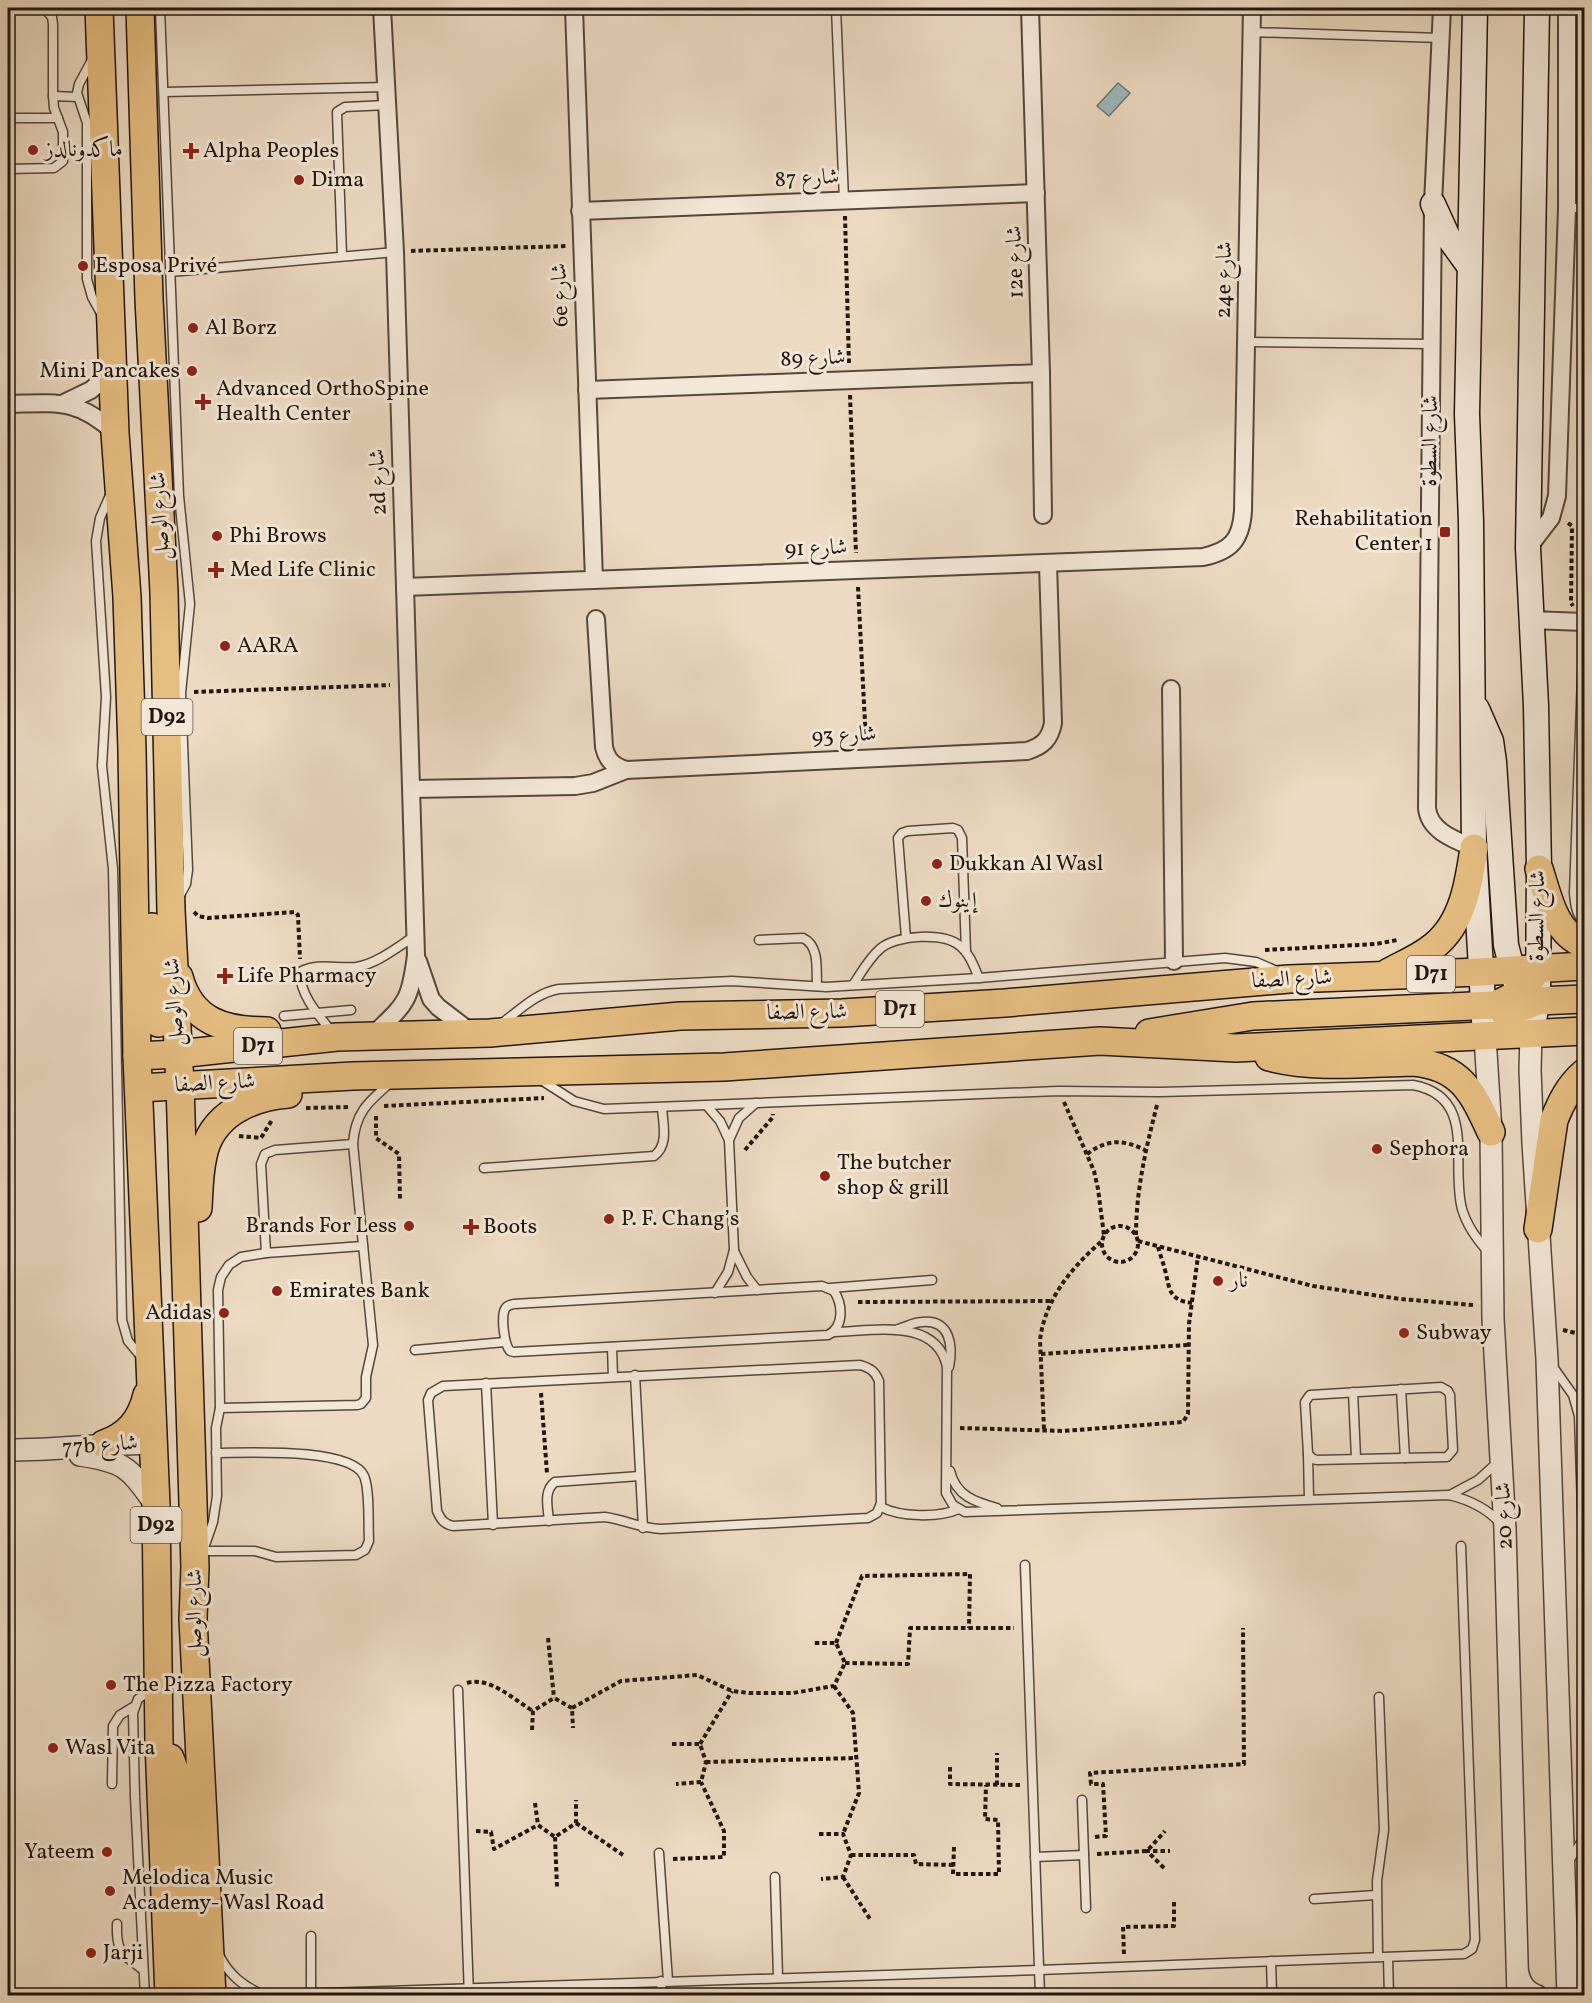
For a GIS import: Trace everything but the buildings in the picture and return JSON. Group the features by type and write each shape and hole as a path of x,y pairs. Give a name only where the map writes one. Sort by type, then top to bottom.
{"main road":[{"name":"شارع الوصل","path":"99,8 115,433 127,597 132,750 160,1055 180,1085 199,1559 193,1619 212,1995"},
{"path":"124,8 136,222 148,299"},
{"name":"شارع الوصل","path":"140,8 148,299 164,592 177,900 173,954 160,1055 139,1088 156,1505 159,1742 169,1995"},
{"name":"شارع السطوة","path":"1475,8 1467,414 1471,534 1474,848 1485,1037"},
{"name":"شارع السطوة","path":"1537,8 1528,548 1536,706 1538,968"},
{"path":"1433,204 1448,237 1469,266"},
{"path":"1473,702 1487,731 1494,762 1505,933 1532,1033"},
{"path":"1382,975 1435,946 1452,926 1459,914 1470,879 1474,848"},
{"path":"1539,869 1557,920 1565,931 1584,944"},
{"path":"1505,933 1510,942 1521,946 1532,943 1538,935"},
{"path":"173,954 182,988 190,1002 201,1014 215,1023 230,1029 247,1031 306,1031 337,1037"},
{"name":"شارع الصفا","path":"160,1055 337,1037 481,1033 680,1016 842,1013 1289,979 1480,972 1523,993 1538,968 1584,966"},
{"path":"1450,973 1464,981 1467,990 1460,1004 1452,1008"},
{"path":"1485,1037 1492,1024 1523,993"},
{"path":"1100,1041 1245,1017 1483,1007 1507,1001 1523,993 1576,999"},
{"path":"1576,999 1561,1005 1558,1012 1558,1020 1562,1027 1576,1031"},
{"name":"شارع الصفا","path":"139,1088 353,1076 724,1067 1100,1041 1236,1048 1576,1031"},
{"path":"1236,1048 1280,1060 1298,1062 1413,1062 1443,1068 1470,1089 1491,1132"},
{"path":"1538,1229 1554,1120 1568,1092 1584,1073"},
{"path":"186,1274 194,1248 203,1154 209,1139 220,1123 231,1112 258,1098 331,1090 353,1076"},
{"path":"104,1444 122,1436 137,1422 142,1413 149,1375"},
{"path":"159,1742 171,1759 180,1789 188,1995"}],"street":[{"name":"2d شارع","path":"372,1036 396,1013 409,995 416,954 395,252 382,8"},
{"name":"6e شارع","path":"574,8 594,580"},
{"name":"12e شارع","path":"1030,8 1043,515"},
{"name":"24e شارع","path":"1227,550 1236,539 1243,519 1251,8"},
{"name":"شارع السطوة","path":"1442,8 1433,204 1427,808 1432,824 1456,840 1474,848"},
{"path":"1528,548 1546,526 1554,510 1557,496 1567,207 1567,8"},
{"name":"شارع 87","path":"580,212 1036,193"},
{"path":"64,403 91,390 113,371"},
{"name":"شارع 89","path":"587,390 1041,373"},
{"path":"8,404 64,403 92,414 115,433"},
{"name":"شارع 91","path":"405,587 1048,564 1203,557 1227,550"},
{"name":"شارع 93","path":"412,789 575,786 593,783 626,770 1027,751 1037,748 1051,733 1053,723 1048,564"},
{"path":"596,619 604,747 611,762 626,770"},
{"path":"1530,620 1584,622"},
{"path":"1171,689 1174,961"},
{"name":"2d شارع","path":"416,954 431,999 438,1007 481,1033"},
{"name":"شارع 20","path":"1532,1033 1530,1070 1547,1359 1568,1995"},
{"name":"شارع 20","path":"1485,1037 1491,1132 1493,1319 1503,1458 1518,1985"},
{"name":"77b شارع","path":"8,1450 47,1450 104,1444 153,1443"},
{"name":"77b شارع","path":"47,1450 116,1462 132,1473 156,1505"},
{"path":"1566,1906 1584,1941"},
{"path":"1550,1995 1559,1991 1566,1982 1568,1971"},
{"path":"1518,1985 1521,1984 1528,1992 1537,1995"}],"lane":[{"path":"8,169 54,168 63,158 63,132 53,96 53,24 52,17 44,8"},
{"path":"160,8 179,496 190,604 181,693 188,870 177,900"},
{"path":"836,8 844,200"},
{"path":"1251,32 1441,38"},
{"path":"101,41 79,84 78,97 87,123 89,288 96,306 112,328"},
{"path":"164,92 386,87"},
{"path":"53,96 78,97"},
{"path":"342,256 337,116 339,110 345,106 387,105"},
{"path":"8,118 58,118"},
{"path":"1567,207 1584,208"},
{"path":"170,272 395,252"},
{"path":"1246,342 1433,344"},
{"path":"119,483 104,507 96,541 106,677 102,766 113,869 122,1320 128,1341 149,1375"},
{"path":"1584,622 1574,893 1575,906 1584,922"},
{"path":"906,938 898,838 902,833 908,831 953,828 958,830 962,838 966,952"},
{"path":"337,1037 316,1013 301,982 300,972 312,967 357,967 367,964 415,936"},
{"path":"759,940 803,938 808,941 814,950 818,986"},
{"path":"853,985 882,947 896,939 906,938 950,940 966,952 979,978"},
{"path":"481,1033 534,998 550,990 559,989 732,981 818,986 853,985 1241,958 1271,968 1289,979"},
{"path":"284,1016 351,1010"},
{"path":"528,1072 565,1097 584,1105 604,1109 1058,1091 1160,1092 1413,1085 1426,1088 1439,1095 1447,1102 1453,1113 1462,1208 1475,1237 1492,1257"},
{"path":"220,1408 357,1405 366,1398 366,1371 372,1345 353,1144 357,1121 364,1107 399,1075"},
{"path":"729,1140 740,1118 757,1102"},
{"path":"707,1106 720,1121 729,1140 734,1250 728,1272 715,1293"},
{"path":"484,1168 654,1156 659,1152 664,1141 662,1108"},
{"path":"266,1253 261,1164 265,1154 275,1150 353,1144"},
{"path":"199,1559 211,1531 217,1496 216,1428 220,1408 218,1290 221,1277 230,1265 241,1257 363,1246"},
{"path":"734,1250 747,1277 757,1290"},
{"path":"932,1280 830,1288 822,1286 514,1304 507,1307 504,1313 505,1342 510,1351 514,1352 828,1335 835,1332 897,1330 921,1333 936,1343 945,1359 948,1428 946,1493 958,1509 972,1513 1002,1509 1449,1495 1481,1506 1505,1529"},
{"path":"830,1288 839,1302 840,1320 835,1332"},
{"path":"897,1330 923,1321 944,1329 952,1350 947,1383"},
{"path":"415,1350 505,1342"},
{"path":"612,1347 614,1377"},
{"path":"1547,1359 1567,1385 1577,1405 1579,1416 1584,1572"},
{"path":"860,1365 869,1367 879,1381 880,1507 873,1516 867,1518 661,1529 643,1528 605,1517 453,1526 440,1519 437,1511 428,1400 431,1393 443,1386 635,1376 860,1365"},
{"path":"635,1376 643,1528"},
{"path":"486,1383 493,1525"},
{"path":"1308,1454 1313,1460 1443,1458 1451,1454 1453,1450 1449,1391 1441,1387 1314,1393 1307,1398 1305,1402 1309,1500"},
{"path":"1401,1389 1405,1458"},
{"path":"1353,1392 1356,1458"},
{"path":"199,1559 255,1551 276,1557 356,1555 365,1550 369,1541 365,1479 363,1473 354,1466 334,1459 303,1454 216,1453"},
{"path":"948,1458 953,1482 965,1496 972,1501 1002,1509"},
{"path":"1449,1495 1478,1480 1503,1458"},
{"path":"549,1521 548,1489 551,1485 559,1482 640,1476"},
{"path":"880,1507 890,1512 912,1515 946,1513 958,1509"},
{"path":"210,1937 229,1972 243,1985 263,1995 469,1992 664,1981 1464,1954 1469,1952 1474,1945 1461,1546"},
{"path":"1025,1565 1040,1995"},
{"path":"145,1995 135,1797 135,1706 142,1694 159,1684"},
{"path":"458,1690 469,1992"},
{"path":"1378,1957 1376,1895 1384,1830 1379,1697"},
{"path":"112,1784 112,1726 120,1714 135,1706"},
{"path":"1082,1800 1086,1908"},
{"path":"1563,1870 1584,1838"},
{"path":"1035,1857 1084,1854"},
{"path":"659,1856 664,1981 662,1995"},
{"path":"775,1877 778,1977"},
{"path":"1314,1899 1376,1895"},
{"path":"117,1924 120,1951 143,1970"},
{"path":"311,1936 311,1994"},
{"path":"1388,1957 1389,1995"},
{"path":"1270,1961 1272,1994"},
{"path":"1234,1995 1296,1994"}],"path":[{"path":"844,200 849,380 866,757"},
{"path":"395,252 582,245"},
{"path":"1554,510 1572,526 1571,603 1584,622"},
{"path":"181,693 408,684"},
{"path":"177,900 203,918 297,913 300,972"},
{"path":"1241,958 1270,949 1376,944 1396,941 1405,936"},
{"path":"1058,1091 1087,1154 1098,1189 1104,1235"},
{"path":"1102,1241 1105,1253 1120,1262 1131,1257 1138,1247 1137,1191 1160,1092"},
{"path":"743,1154 748,1144 773,1117 774,1101"},
{"path":"376,1107 376,1138 399,1154 400,1200"},
{"path":"1087,1154 1100,1145 1115,1142 1131,1143 1145,1150"},
{"path":"1044,1429 1041,1326 1052,1301 1076,1266 1102,1241 1107,1231 1117,1226 1128,1227 1136,1235"},
{"path":"1138,1241 1313,1286 1400,1299 1474,1305 1474,1319 1493,1319"},
{"path":"1158,1246 1167,1286 1171,1293 1177,1299 1192,1303"},
{"path":"948,1428 1063,1431 1183,1422 1188,1414 1188,1345 1198,1256"},
{"path":"839,1302 1052,1301"},
{"path":"1041,1354 1188,1345"},
{"path":"540,1381 548,1489"},
{"path":"834,1686 844,1663 836,1643 862,1576 970,1574 969,1628"},
{"path":"844,1663 908,1664 910,1628 1027,1628"},
{"path":"1083,1837 1106,1836 1102,1784 1091,1784 1090,1773 1244,1764 1243,1628"},
{"path":"548,1638 554,1698"},
{"path":"814,1643 836,1643"},
{"path":"572,1708 621,1681 697,1675 732,1691 793,1693 834,1686"},
{"path":"458,1690 468,1682 481,1681 532,1711"},
{"path":"834,1686 853,1713 859,1793 843,1834 851,1855 843,1878"},
{"path":"659,1856 724,1857 724,1830 701,1782 706,1762 700,1744 732,1691"},
{"path":"554,1698 572,1708"},
{"path":"532,1711 554,1698"},
{"path":"572,1708 573,1728"},
{"path":"532,1711 532,1730"},
{"path":"672,1744 700,1744"},
{"path":"997,1753 997,1785"},
{"path":"706,1762 856,1758"},
{"path":"950,1767 950,1784 1033,1785"},
{"path":"676,1784 701,1782"},
{"path":"954,1847 953,1874 999,1874 998,1820 986,1819 986,1785"},
{"path":"576,1800 576,1823"},
{"path":"535,1803 538,1825 555,1837"},
{"path":"555,1837 576,1823"},
{"path":"576,1823 623,1855"},
{"path":"463,1830 491,1832 494,1850 538,1825"},
{"path":"1147,1851 1166,1831"},
{"path":"819,1834 843,1834"},
{"path":"555,1837 557,1887"},
{"path":"1147,1851 1164,1868"},
{"path":"1084,1854 1170,1851"},
{"path":"851,1855 914,1856 916,1864 954,1865"},
{"path":"821,1879 843,1878"},
{"path":"843,1878 870,1919"},
{"path":"1124,1967 1123,1927 1174,1926 1174,1902"}],"water":[{"path":"1118,83 1130,93 1109,116 1097,106"}],"place":[{"name":"ماكدونالدز","path":"33,150"},
{"name":"Alpha Peoples","path":"191,151"},
{"name":"Dima","path":"299,180"},
{"name":"Esposa Privé","path":"83,266"},
{"name":"Al Borz","path":"193,328"},
{"name":"Mini Pancakes","path":"192,371"},
{"name":"Advanced OrthoSpine Health Center","path":"203,402"},
{"name":"Rehabilitation Center 1","path":"1445,532"},
{"name":"Phi Brows","path":"217,536"},
{"name":"Med Life Clinic","path":"216,570"},
{"name":"AARA","path":"225,646"},
{"name":"Dukkan Al Wasl","path":"937,864"},
{"name":"إينوك","path":"926,901"},
{"name":"Life Pharmacy","path":"225,976"},
{"name":"Sephora","path":"1377,1149"},
{"name":"The butcher shop & grill","path":"825,1176"},
{"name":"P. F. Chang’s","path":"609,1219"},
{"name":"Brands For Less","path":"409,1226"},
{"name":"Boots","path":"471,1227"},
{"name":"نار","path":"1218,1281"},
{"name":"Emirates Bank","path":"277,1291"},
{"name":"Adidas","path":"224,1313"},
{"name":"Subway","path":"1404,1333"},
{"name":"The Pizza Factory","path":"111,1685"},
{"name":"Wasl Vita","path":"53,1748"},
{"name":"Yateem","path":"107,1852"},
{"name":"Melodica Music Academy- Wasl Road","path":"110,1891"},
{"name":"Jarji","path":"91,1953"}]}
